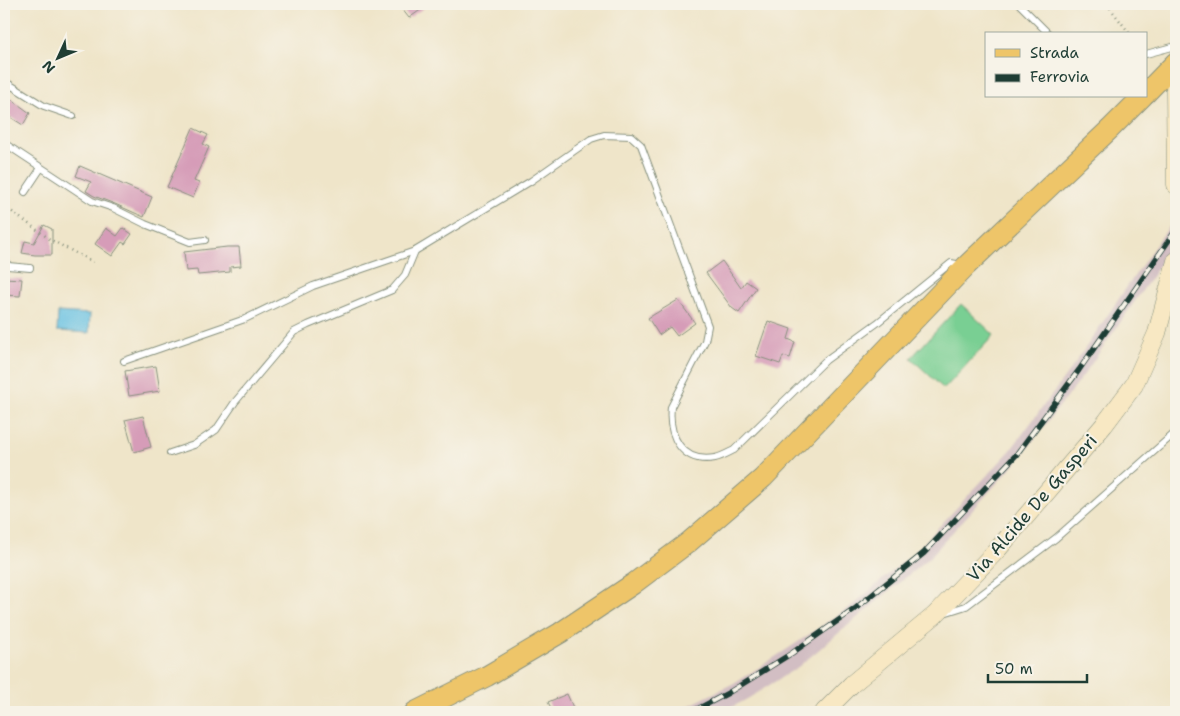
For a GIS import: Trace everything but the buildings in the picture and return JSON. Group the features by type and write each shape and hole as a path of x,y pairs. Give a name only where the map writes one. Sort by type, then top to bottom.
{"main road":[{"path":"1148,91 1176,62"},
{"path":"1176,76 1176,185"},
{"path":"416,712 487,676 560,633 633,584 689,542 763,478 966,266 1141,98"},
{"name":"Via Alcide De Gasperi","path":"824,712 852,684 935,615 998,549 1104,425 1134,385 1157,333 1176,261"}],"lane":[{"path":"1019,4 1047,32"},
{"path":"1148,53 1176,46"},
{"path":"4,81 44,106 73,116"},
{"path":"124,362 245,319 313,286 415,251 531,181 591,139 604,135 631,136 641,145 708,326 705,341 671,407 670,419 672,433 683,450 697,458 716,458 734,450 826,360 877,324 951,263 966,266"},
{"path":"4,144 92,201 113,208 145,224 190,242 205,240"},
{"path":"25,192 42,168"},
{"path":"170,453 194,445 216,430 256,375 294,332 392,290 405,275 415,251"},
{"path":"4,254 8,266 30,268"},
{"path":"935,615 966,606 1004,578 1056,538 1176,432"}],"path":[{"path":"1107,4 1128,32"},
{"path":"4,206 51,240 94,262"}],"shaded area":[{"path":"1176,218 1176,242 1085,373 1020,458 929,558 798,667 749,698 723,712 676,712 738,681 789,648 854,604 918,549 1010,451 1073,366"}],"green space":[{"path":"961,304 994,335 944,389 911,358"}],"water":[{"path":"58,312 90,314 89,333 57,331"}],"railway":[{"path":"692,712 728,693 792,653 856,608 924,553 1016,455 1079,370 1176,230"}]}
